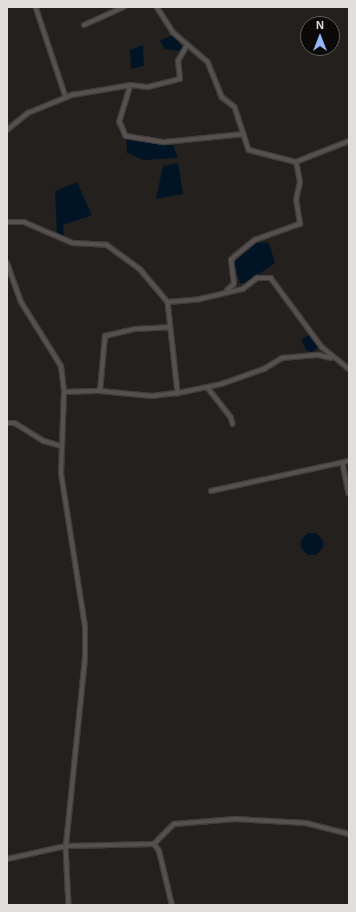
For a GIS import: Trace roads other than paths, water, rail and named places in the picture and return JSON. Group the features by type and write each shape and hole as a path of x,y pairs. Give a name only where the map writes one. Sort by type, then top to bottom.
{"street":[{"path":"36,7 66,97"},
{"path":"84,25 124,7"},
{"path":"157,7 173,32 186,47 208,62 222,97 235,107 249,150 296,162 349,141"},
{"path":"7,130 28,113 66,97 131,85 148,86 180,79 178,61 186,47"},
{"path":"131,85 120,122 126,136 164,142 244,134"},
{"path":"226,291 234,284 231,260 235,256 254,240 300,224 296,200 300,182 296,162"},
{"path":"7,222 24,222 73,243 107,245 140,269 168,302 169,327 178,393"},
{"path":"7,263 21,302 61,366 64,392 61,473 85,626 85,658 66,846 69,905"},
{"path":"168,302 200,299 226,291 244,289 257,278 271,278 334,359"},
{"path":"100,391 105,336 135,329 169,327"},
{"path":"64,392 100,391 145,396 209,389 264,369 282,358 320,355 334,359 349,369"},
{"path":"209,389 224,406 233,424"},
{"path":"7,423 15,423 44,441 62,446"},
{"path":"210,491 349,461"},
{"path":"343,463 349,494"},
{"path":"7,859 66,846 154,844 174,824 241,819 306,823 349,834"},
{"path":"154,844 160,851 172,905"}],"water":[{"path":"173,35 183,48 181,51 164,49 160,40"},
{"path":"143,45 144,66 131,69 130,50"},
{"path":"126,138 172,143 178,158 144,160 127,153"},
{"path":"178,163 183,194 156,199 163,166"},
{"path":"77,182 92,215 63,225 64,236 57,237 55,191"},
{"path":"256,243 269,243 275,263 246,283 240,283 234,262"},
{"path":"309,335 319,347 312,352 306,350 301,340"},
{"path":"312,533 320,536 323,544 320,552 312,555 304,552 301,544 304,536"}]}
